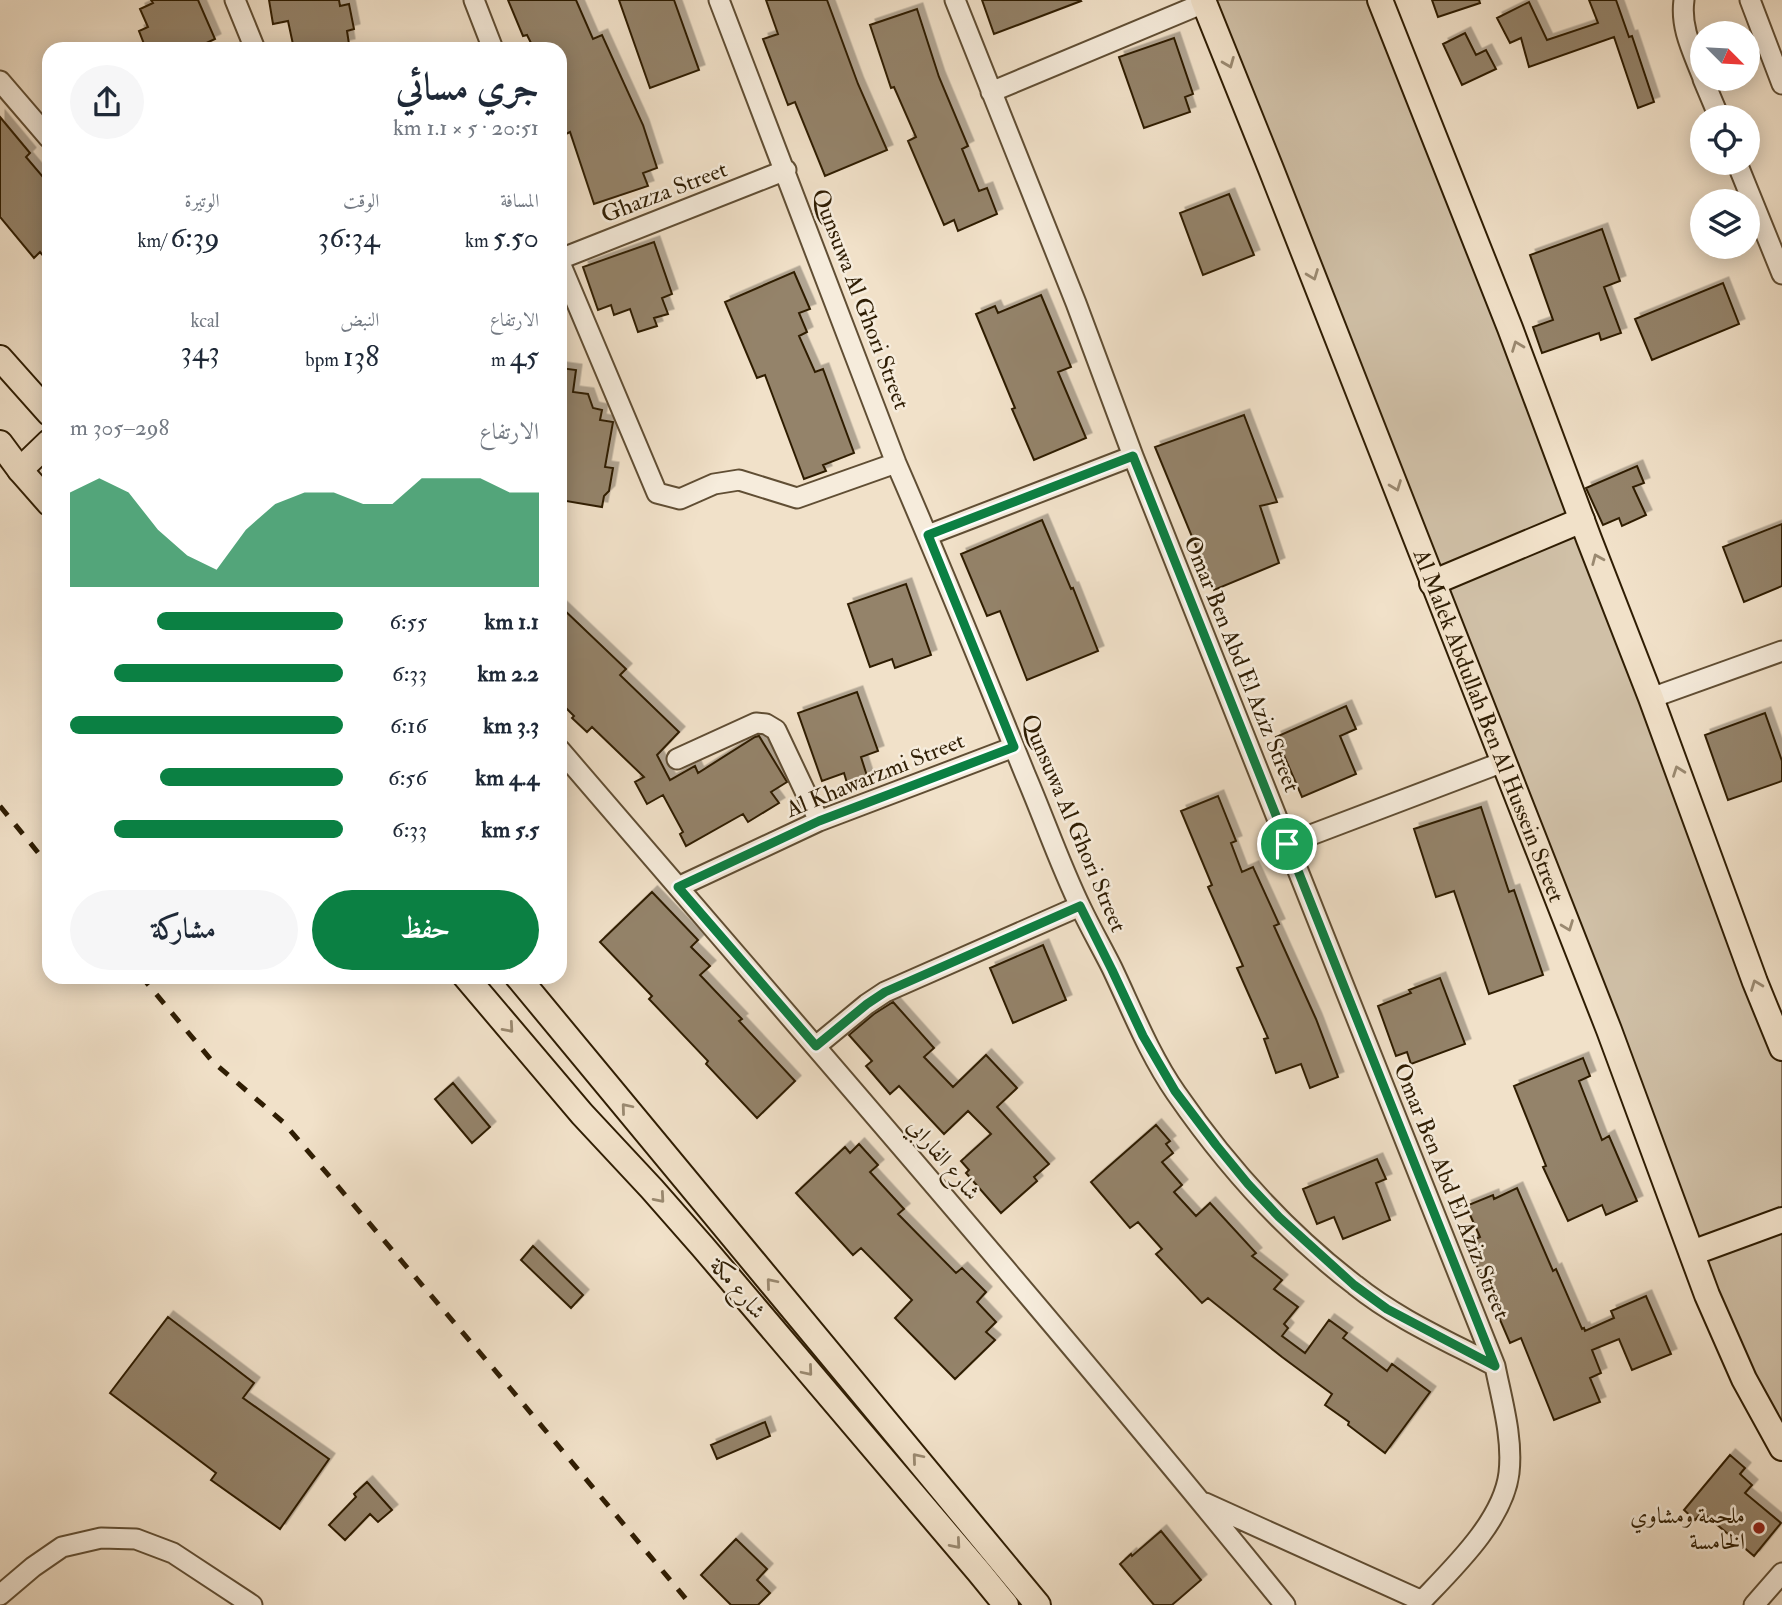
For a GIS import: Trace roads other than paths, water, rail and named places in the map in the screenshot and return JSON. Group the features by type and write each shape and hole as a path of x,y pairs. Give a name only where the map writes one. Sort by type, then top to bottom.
{"main road":[{"path":"1380,0 1510,328 1782,1048"},
{"name":"Al Malek Abdullah Ben Al Hussein Street","path":"1203,1 1609,1030 1707,1295 1744,1379 1782,1448"},
{"path":"0,359 42,406"},
{"path":"0,443 42,495"},
{"path":"20,470 42,449"},
{"path":"1432,583 1582,520"},
{"name":"شارع مكة","path":"472,984 582,1114 703,1247 1006,1605"},
{"name":"شارع مكة","path":"524,984 1038,1605"},
{"path":"1692,1253 1782,1220"}],"street":[{"path":"235,0 252,42"},
{"path":"474,0 490,42"},
{"name":"Qunsuwa Al Ghori Street","path":"719,0 896,463 1080,906 1143,1036 1175,1091 1248,1184 1279,1217 1354,1285 1387,1309 1495,1366"},
{"name":"Omar Ben Abd El Aziz Street","path":"955,0 1076,303 1133,456 1495,1366 1510,1447 1509,1474 1503,1497 1493,1518 1476,1541 1420,1603"},
{"path":"1684,0 1683,20 1690,45"},
{"path":"1751,0 1782,84"},
{"path":"991,92 1203,1"},
{"path":"0,81 42,130"},
{"name":"Ghazza Street","path":"567,258 786,170"},
{"path":"1742,175 1782,274"},
{"path":"567,278 657,493 680,499 714,484 739,480 797,498 896,463"},
{"path":"928,535 1133,456"},
{"path":"1651,698 1782,651"},
{"path":"677,759 756,723 766,724 776,730 819,821"},
{"name":"Al Khawarzmi Street","path":"678,887 819,821 1014,747"},
{"name":"شارع الفارابي","path":"567,758 816,1046 1285,1605"},
{"path":"1287,844 1503,762"},
{"path":"816,1046 885,992 1080,906"},
{"path":"1200,1501 1420,1603"},
{"path":"0,1595 62,1547 101,1538 136,1539 173,1553 252,1605"},
{"path":"1754,1605 1782,1573"}],"railway":[{"path":"0,806 42,857"},
{"path":"148,984 212,1061 283,1122 691,1605"}],"place":[{"name":"ملحمة ومشاوي الخامسة","path":"1759,1528"}]}
